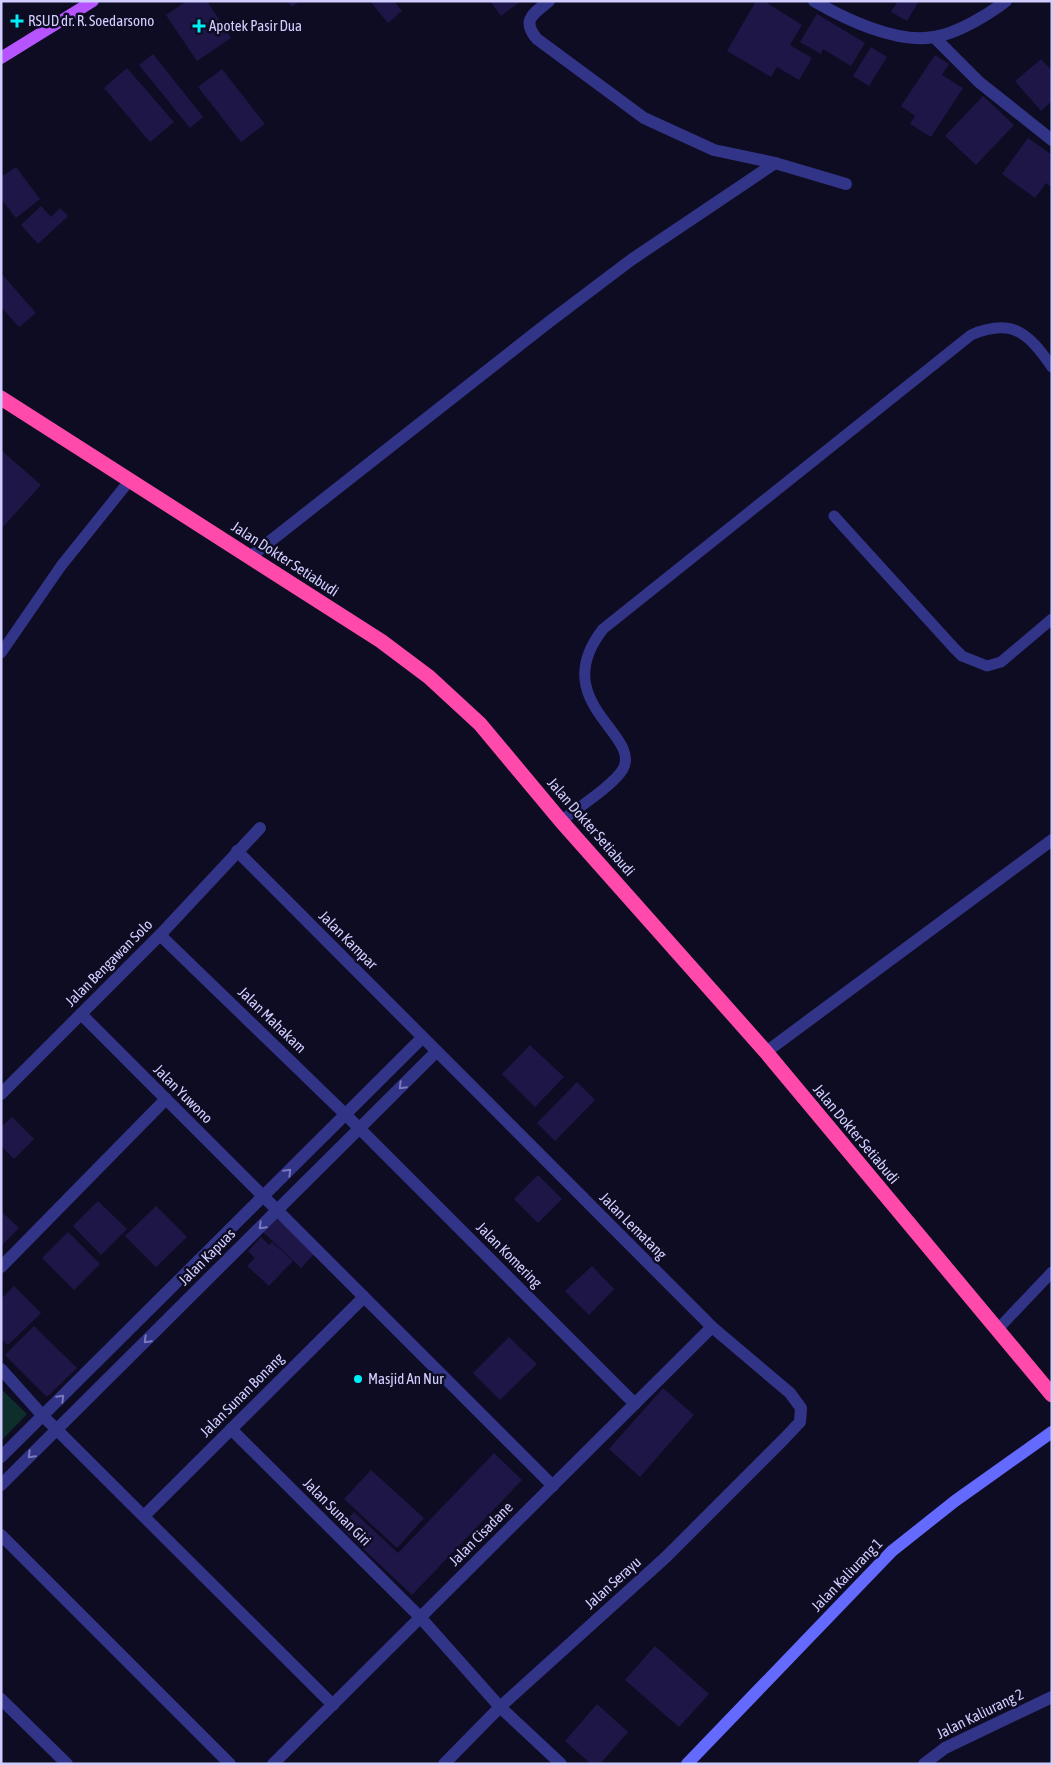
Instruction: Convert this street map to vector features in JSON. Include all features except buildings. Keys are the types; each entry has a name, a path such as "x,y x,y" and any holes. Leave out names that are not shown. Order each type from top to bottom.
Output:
{"highway":[{"name":"Jalan Dokter Setiabudi","path":"1,398 382,641 429,677 480,724 560,821 766,1052 1052,1395"}],"main road":[{"path":"1,58 93,1"}],"street":[{"path":"549,1 530,19 528,26 531,32 537,39 644,118 714,150 775,162 846,184"},
{"path":"814,1 875,29 904,36 934,37 984,18 1006,1"},
{"path":"934,37 980,82 1052,140"},
{"path":"250,558 571,305 631,260 696,218 775,162"},
{"name":"Jalan Bengawan Solo","path":"1,1094 160,935 260,828"},
{"path":"766,1052 1052,840"},
{"name":"Jalan Kampar","path":"237,851 436,1052"},
{"name":"Jalan Mahakam","path":"160,935 360,1129"},
{"name":"Jalan Yuwono","path":"81,1014 553,1486"},
{"name":"Jalan Kapuas","path":"1,1457 422,1038"},
{"name":"Jalan Kapuas","path":"1,1485 436,1052"},
{"name":"Jalan Lematang","path":"436,1052 712,1327 794,1397 801,1408 800,1422"},
{"path":"1,1267 166,1100"},
{"name":"Jalan Komering","path":"360,1129 635,1404"},
{"name":"Jalan Sunan Bonang","path":"144,1516 364,1297"},
{"name":"Jalan Cisadane","path":"273,1764 712,1327"},
{"path":"1,1369 43,1416 333,1705"},
{"name":"Jalan Serayu","path":"444,1764 500,1707 666,1557 800,1422"},
{"name":"Jalan Sunan Giri","path":"231,1429 420,1618 500,1707 561,1764"},
{"name":"Jalan Kaliurang 1","path":"687,1764 892,1551 955,1500 1052,1432"},
{"path":"1,1536 230,1764"},
{"name":"Jalan Kaliurang 2","path":"924,1764 945,1748 1052,1696"},
{"path":"2,1700 67,1764"}],"lane":[{"path":"560,821 616,779 623,769 627,758 624,748 595,709 583,673 585,660 591,644 603,629 971,335 987,328 1004,328 1020,332 1034,342 1052,367"},
{"path":"1,653 61,566 130,480"},
{"path":"834,516 954,648 972,661 987,666 1001,662 1052,619"},
{"path":"997,1330 1052,1272"}],"green space":[{"path":"1,1389 27,1414 1,1441"}],"place":[{"name":"RSUD dr. R. Soedarsono","path":"17,21"},
{"name":"Apotek Pasir Dua","path":"199,26"},
{"name":"Masjid An Nur","path":"358,1379"}]}
